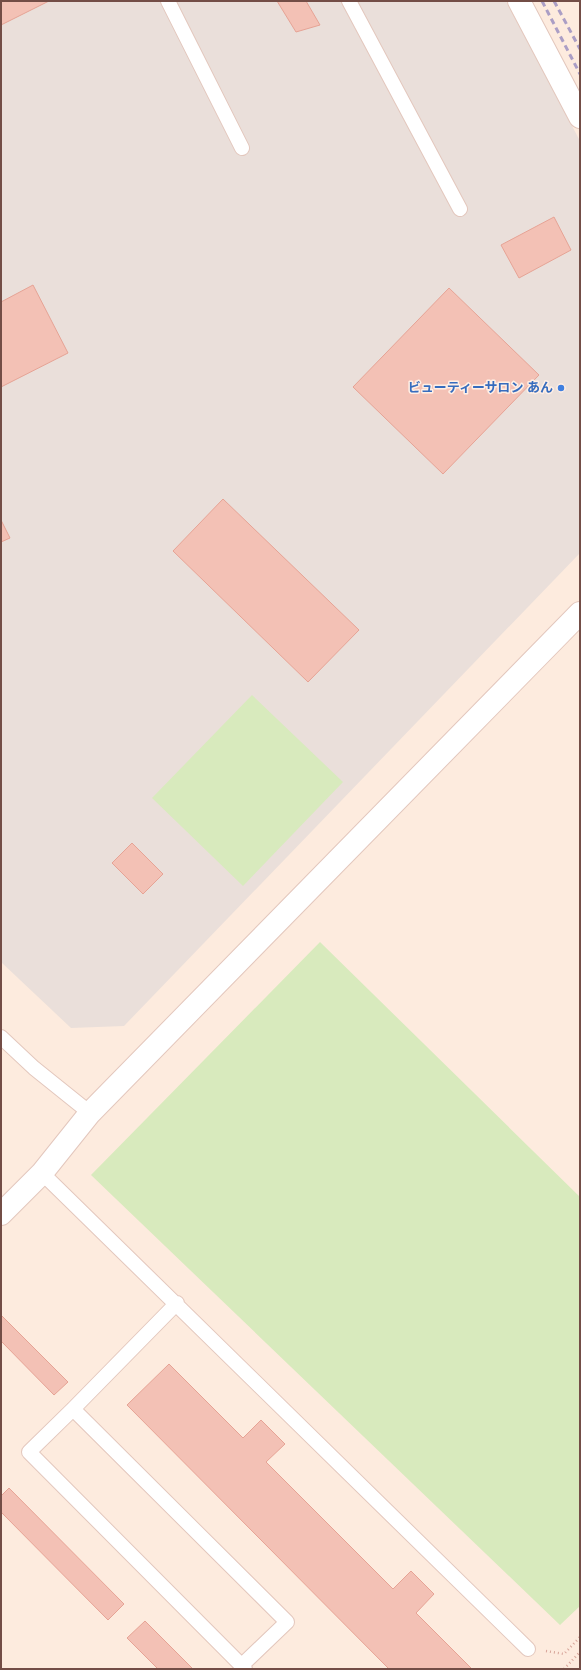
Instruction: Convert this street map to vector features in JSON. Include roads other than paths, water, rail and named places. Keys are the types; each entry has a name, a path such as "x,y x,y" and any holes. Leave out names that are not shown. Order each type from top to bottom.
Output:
{"street":[{"path":"519,1 580,117"},
{"path":"1,1214 42,1173 90,1113 580,613"}],"lane":[{"path":"168,1 242,148"},
{"path":"350,1 460,209"},
{"path":"1,1037 34,1068 90,1113"},
{"path":"42,1173 177,1303 528,1649"},
{"path":"73,1409 287,1622 243,1667 28,1452 73,1409 177,1303"}],"railway":[{"path":"542,1 580,74"},
{"path":"554,1 580,49"}],"place":[{"name":"ビューティーサロン あん","path":"561,388"}]}
